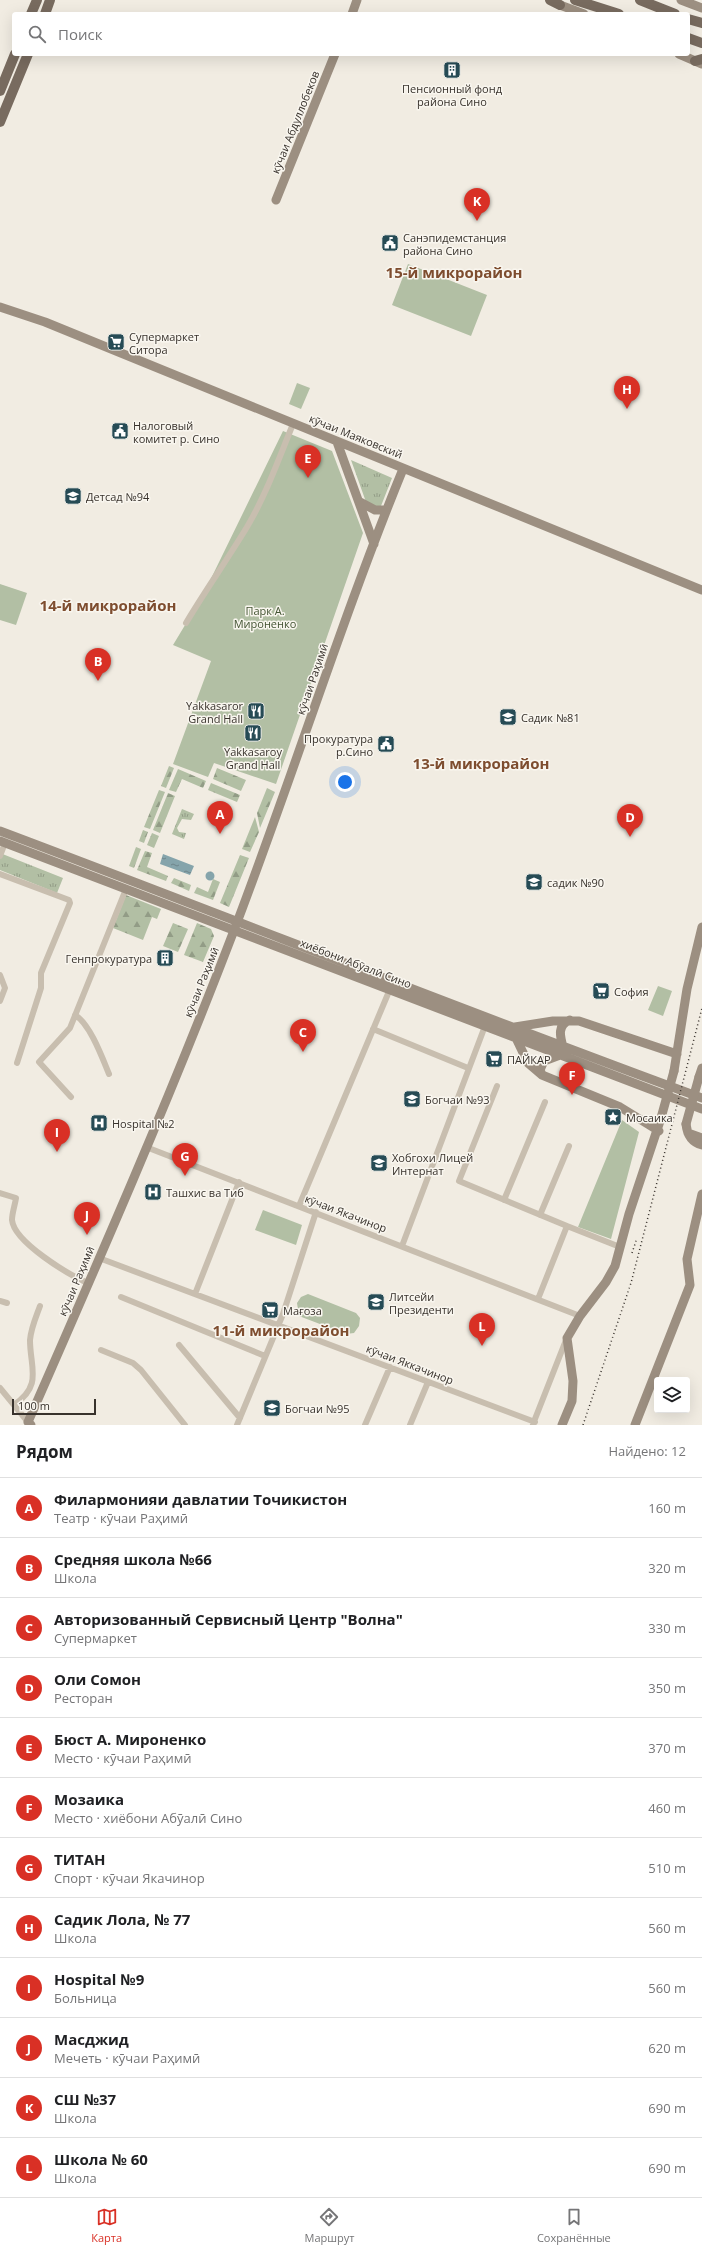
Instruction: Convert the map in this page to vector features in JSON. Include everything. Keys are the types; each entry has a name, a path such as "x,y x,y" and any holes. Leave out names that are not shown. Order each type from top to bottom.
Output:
{"main road":[{"path":"32,12 37,0"},
{"path":"46,12 50,0"},
{"path":"550,0 560,4"},
{"path":"575,0 613,12"},
{"path":"640,0 670,12"},
{"path":"690,20 702,23"},
{"path":"690,39 702,43"},
{"path":"0,91 14,56"},
{"path":"0,122 27,56"}],"street":[{"path":"353,12 357,0"},
{"path":"682,0 702,8"},
{"path":"560,4 579,12"},
{"name":"кӯчаи Абдуллобеков","path":"276,200 333,56"},
{"path":"685,56 700,61"},
{"name":"кӯчаи Маяковский","path":"0,306 702,590"},
{"path":"157,379 161,370"},
{"path":"186,623 215,574 247,527 262,499 293,424"},
{"path":"337,442 374,544"},
{"name":"кӯчаи Раҳимӣ","path":"30,1423 235,930 277,822 330,662 386,510 403,469"},
{"path":"360,502 375,510 386,510"},
{"name":"хиёбони Абӯалӣ Сино","path":"0,831 238,920 514,1027 562,1051 702,1110"},
{"path":"0,856 3,842"},
{"name":"хиёбони Абӯалӣ Сино","path":"3,842 516,1038 562,1051 702,1098"},
{"path":"0,874 69,900 70,903 41,973 41,988 17,1063"},
{"path":"71,1097 39,1062 70,1028 126,889"},
{"path":"534,1423 566,1338 580,1316 606,1282 615,1266 629,1214 659,1131 661,1118 674,1071 687,989 702,927"},
{"path":"0,974 5,988 0,1001"},
{"path":"299,1206 390,989"},
{"path":"75,1015 81,1018 109,1074"},
{"path":"542,1075 540,1070 544,1061 562,1051 559,1032 561,1026 571,1020"},
{"path":"514,1027 571,1020 677,1054"},
{"path":"402,1246 485,1026"},
{"path":"373,1029 468,1068"},
{"path":"516,1038 528,1063 542,1075 620,1106 659,1131"},
{"path":"701,1071 686,1128 701,1144"},
{"path":"497,1086 459,1181 620,1247"},
{"path":"504,1200 545,1102"},
{"path":"540,1215 569,1146"},
{"name":"кӯчаи Якачинор","path":"146,1147 580,1316"},
{"path":"195,1294 239,1182"},
{"path":"0,1194 16,1198 12,1221 19,1233 46,1260 67,1274 88,1283"},
{"path":"635,1425 690,1285 686,1260 702,1194"},
{"path":"236,1425 278,1325 316,1212"},
{"path":"538,1299 567,1226"},
{"name":"кӯчаи Яккачинор","path":"99,1258 390,1367 534,1423"},
{"path":"122,1297 265,1356"},
{"path":"0,1301 7,1303"},
{"path":"14,1405 25,1397 32,1386 32,1356 30,1340 32,1326 40,1306"},
{"path":"562,1425 572,1401 573,1381 566,1338"},
{"path":"179,1345 240,1418"},
{"path":"101,1350 133,1363 141,1370 185,1425"},
{"path":"365,1425 390,1367"},
{"path":"410,1425 428,1382"},
{"path":"0,1388 30,1423"}],"green space":[{"path":"408,264 487,295 471,336 392,305"},
{"path":"297,383 310,388 301,409 289,404"},
{"name":"Парк А. Мироненко","path":"283,431 332,451 363,533 276,784 214,763 208,777 173,764 211,661 173,645 202,597"},
{"path":"351,460 392,478 381,506 376,509 366,502"},
{"path":"0,584 27,593 16,625 0,620"},
{"path":"169,766 174,768 166,788 161,786"},
{"path":"217,768 246,780 241,791 213,779"},
{"path":"178,769 206,781 203,788 182,779 176,792 169,790"},
{"path":"211,783 240,795 237,802 208,790"},
{"path":"267,788 275,792 260,828 257,813"},
{"path":"159,790 165,792 150,829 144,827"},
{"path":"168,793 175,796 160,833 153,830"},
{"path":"182,809 194,814 191,820 182,819 177,828 179,832 186,833 184,839 172,834"},
{"path":"255,817 259,832 250,852 242,849"},
{"path":"143,830 148,832 144,843 139,841"},
{"path":"152,833 159,836 154,848 147,845"},
{"path":"136,847 141,849 134,868 129,866"},
{"path":"145,851 152,853 147,867 168,876 166,881 137,870"},
{"path":"0,853 63,878 57,893 0,870"},
{"path":"240,855 249,858 229,907 220,903"},
{"path":"174,878 191,885 189,891 171,883"},
{"path":"213,879 220,882 213,900 194,893 197,887 208,892"},
{"path":"126,895 161,909 157,919 152,917 143,940 113,928"},
{"path":"173,923 188,929 178,952 163,946"},
{"path":"197,923 211,929 214,936 203,962 184,955"},
{"path":"658,986 672,991 663,1016 648,1010"},
{"path":"622,1120 639,1132 611,1239 578,1227"},
{"path":"263,1210 302,1225 296,1245 255,1230"},
{"path":"308,1294 356,1313 360,1318 359,1326 354,1333 346,1334 299,1316 297,1303 301,1297"}],"water":[{"path":"163,854 194,866 190,875 160,864"},
{"path":"208,872 212,872 214,876 212,880 208,880 206,878 206,874"}],"railway":[{"path":"583,1425 631,1283 702,1008"},
{"path":"632,1253 637,1238"}],"place":[{"name":"Пенсионный фонд района Сино","path":"452,70"},
{"name":"СШ №37","path":"477,221"},
{"name":"Санэпидемстанция района Сино","path":"390,243"},
{"name":"Супермаркет Ситора","path":"116,342"},
{"name":"Садик Лола, № 77","path":"627,409"},
{"name":"Налоговый комитет р. Сино","path":"120,431"},
{"name":"Бюст А. Мироненко","path":"308,478"},
{"name":"Детсад №94","path":"73,496"},
{"name":"Средняя школа №66","path":"98,681"},
{"name":"Yakkasaror Grand Hall","path":"256,711"},
{"name":"Садик №81","path":"508,717"},
{"name":"Yakkasaroy Grand Hall","path":"253,733"},
{"name":"Прокуратура р.Сино","path":"386,744"},
{"name":"Филармонияи давлатии Точикистон","path":"220,834"},
{"name":"Оли Сомон","path":"630,837"},
{"name":"садик №90","path":"534,882"},
{"name":"Генпрокуратура","path":"165,958"},
{"name":"София","path":"601,991"},
{"name":"Авторизованный Сервисный Центр \"Волна\"","path":"303,1052"},
{"name":"ПАЙКАР","path":"494,1059"},
{"name":"Мозаика","path":"572,1095"},
{"name":"Богчаи №93","path":"412,1099"},
{"name":"Мосаика","path":"613,1117"},
{"name":"Hospital №2","path":"99,1123"},
{"name":"Hospital №9","path":"57,1152"},
{"name":"Хобгохи Лицей Интернат","path":"379,1163"},
{"name":"ТИТАН","path":"185,1176"},
{"name":"Ташхис ва Тиб","path":"153,1192"},
{"name":"Масджид","path":"87,1235"},
{"name":"Литсейи Президенти","path":"376,1302"},
{"name":"Мағоза","path":"270,1310"},
{"name":"Школа № 60","path":"482,1346"},
{"name":"Богчаи №95","path":"272,1408"}],"district":[{"name":"15-й микрорайон","path":"454,272"},
{"name":"14-й микрорайон","path":"108,605"},
{"name":"13-й микрорайон","path":"481,763"},
{"name":"11-й микрорайон","path":"281,1330"}]}
